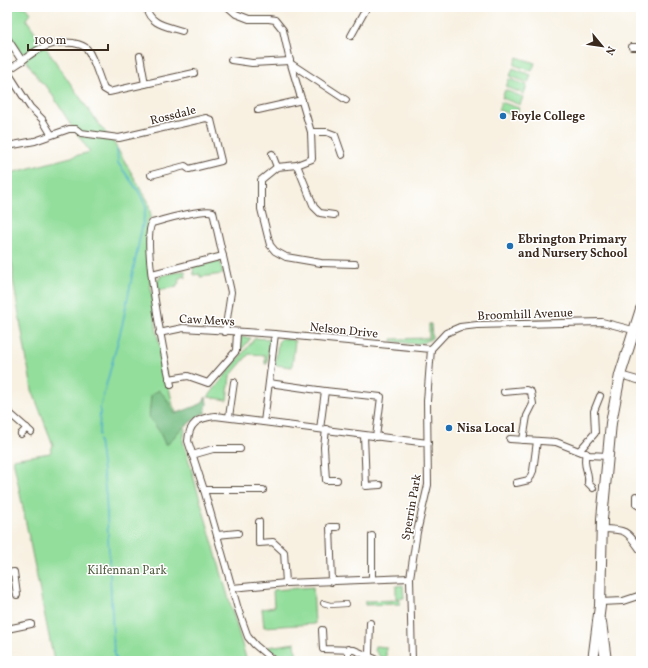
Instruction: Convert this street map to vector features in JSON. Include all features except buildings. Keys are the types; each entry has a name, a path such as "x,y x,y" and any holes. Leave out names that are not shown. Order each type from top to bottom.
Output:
{"highway":[{"path":"593,661 600,604 601,529 611,423 620,375 633,330 641,309"},
{"path":"600,604 606,661"}],"street":[{"path":"146,7 148,14 153,21 182,31"},
{"path":"228,7 236,14 249,19 269,19 279,23 286,37 291,63 311,132 312,159 298,165 277,167 261,180 262,209 270,245 275,251 286,256 333,264 355,264"},
{"path":"351,36 367,7"},
{"path":"7,38 22,60"},
{"path":"51,134 42,119 30,107 7,71 43,46 65,41 79,44 87,49 104,89 109,92 187,76 194,73"},
{"path":"632,47 641,47"},
{"path":"140,56 145,84"},
{"path":"231,60 252,63 291,63 346,100"},
{"path":"258,110 302,100"},
{"name":"Rossdale","path":"7,144 24,143 76,128 82,133 120,138 206,118 211,120 221,161 189,169 185,166 151,175"},
{"path":"311,132 327,132 335,136 342,155"},
{"path":"272,154 277,167"},
{"path":"298,165 314,207 320,213 334,215"},
{"path":"225,332 231,292 212,211 194,213 154,223 150,228 149,254 160,333 170,382 188,376 208,383 236,351 237,332"},
{"path":"152,274 223,256"},
{"name":"Broomhill Avenue","path":"431,349 446,333 460,327 602,322 633,330"},
{"name":"Caw Mews","path":"160,333 183,328 254,334"},
{"name":"Nelson Drive","path":"254,334 275,334 431,349"},
{"path":"264,422 275,334"},
{"name":"Sperrin Park","path":"412,661 410,578 418,532 427,496 427,401 431,349"},
{"path":"620,375 641,382"},
{"path":"229,417 234,382"},
{"path":"269,383 381,397 376,437"},
{"path":"504,392 526,390 531,392 533,404 527,416 523,440"},
{"path":"325,391 323,429 326,480 337,480"},
{"path":"580,450 595,433 594,411 600,396"},
{"path":"7,411 29,430 21,434"},
{"path":"274,661 248,637 188,442 188,433 195,422 211,416 229,417 428,443"},
{"path":"364,435 366,486 380,485"},
{"path":"510,439 556,442 586,453 607,456"},
{"path":"516,483 529,480 533,471 538,441"},
{"path":"192,455 213,448 240,449"},
{"path":"586,453 584,465 588,473 588,483 593,488"},
{"path":"204,490 263,490"},
{"path":"636,496 636,504 641,507"},
{"path":"259,522 259,543 273,542 284,552 286,583"},
{"path":"332,582 330,527 337,527"},
{"path":"601,529 616,529 631,535 641,551"},
{"path":"217,535 238,532"},
{"path":"372,536 372,579"},
{"path":"7,573 14,572 17,595"},
{"path":"232,588 286,583 410,578"},
{"path":"600,604 624,601 641,595"},
{"path":"323,603 330,605 347,604"},
{"path":"369,654 370,622"},
{"path":"7,629 31,624"},
{"path":"322,630 323,649 348,650 369,654 380,661"},
{"path":"348,650 348,661"}],"green space":[{"name":"Kilfennan Park","path":"7,7 26,7 31,13 26,19 90,112 111,138 148,201 151,217 147,221 147,259 157,332 173,406 185,430 183,441 246,658 244,661 54,661 13,459 50,453 53,445 32,390 13,280 13,268 7,244 7,174 90,152 48,88 40,81 7,32"},
{"path":"517,57 535,63 532,71 514,65"},
{"path":"513,68 531,75 528,83 510,76"},
{"path":"509,79 527,85 524,94 506,87"},
{"path":"505,90 523,97 520,105 502,98"},
{"path":"501,102 519,108 516,116 498,110"},
{"path":"219,261 223,274 200,277 200,274 194,275 193,267"},
{"path":"185,271 186,278 184,276 178,279 179,283 176,285 177,287 159,290 157,280 160,279 160,276"},
{"path":"429,324 431,324 432,338 423,343 413,344 392,341 392,339 429,338"},
{"path":"242,337 251,338 210,387 208,386 237,353 239,341"},
{"path":"255,338 270,339 267,364 265,364 265,355 249,354 230,376 227,400 208,397"},
{"path":"282,338 295,341 292,367 275,365 278,342"},
{"path":"159,390 166,398 175,414 201,404 206,397 207,404 205,413 201,414 179,431 168,444 165,444 159,431 149,417 151,395"},
{"path":"403,585 404,598 396,599 396,586"},
{"path":"313,587 315,624 264,627 262,609 274,607 273,590"},
{"path":"400,600 400,604 365,605 365,601"},
{"path":"295,643 297,661 285,661 268,647"},
{"path":"375,646 386,647 386,658 380,657 374,649"}],"waterway":[{"path":"99,435 100,408 122,326 146,207 139,192 118,163 117,149"},
{"path":"99,440 106,496 114,655 118,661"}],"place":[{"name":"Foyle College","path":"503,116"},
{"name":"Ebrington Primary and Nursery School","path":"510,246"},
{"name":"Nisa Local","path":"449,428"}]}
